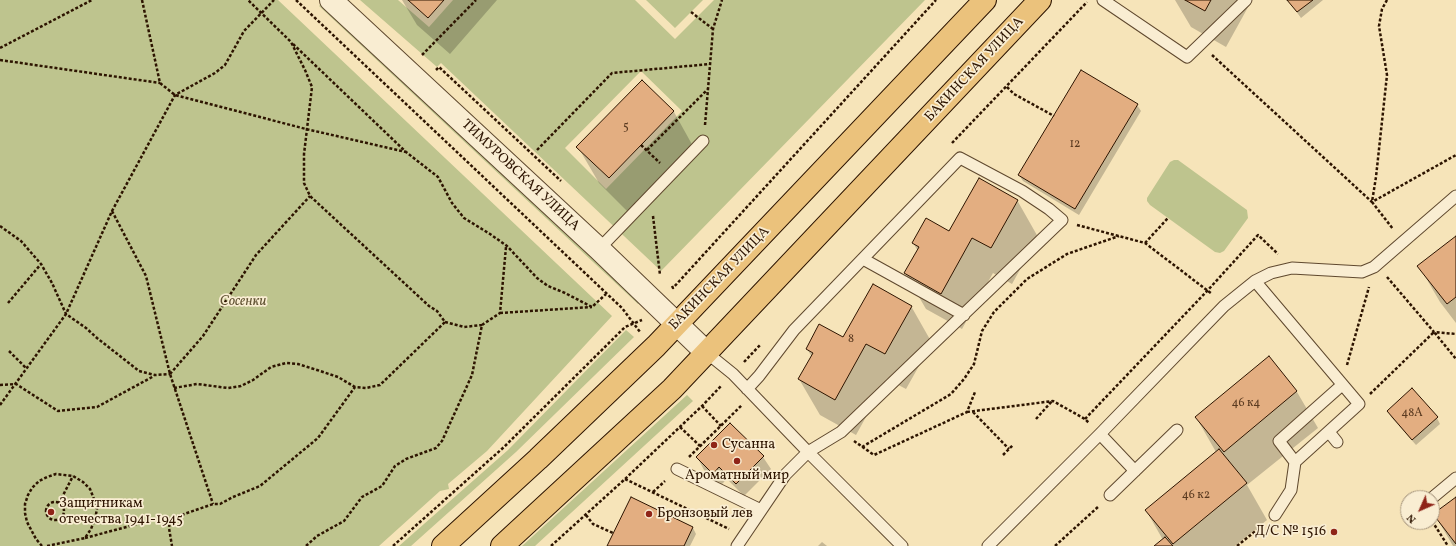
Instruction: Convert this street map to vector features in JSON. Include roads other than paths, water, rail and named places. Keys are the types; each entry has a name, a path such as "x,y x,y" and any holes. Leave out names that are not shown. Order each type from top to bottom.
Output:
{"main road":[{"name":"БАКИНСКАЯ УЛИЦА","path":"443,546 538,459 677,324 985,0"},
{"name":"БАКИНСКАЯ УЛИЦА","path":"502,546 672,389 1040,0"}],"street":[{"name":"ТИМУРОВСКАЯ УЛИЦА","path":"331,0 707,353"}],"lane":[{"path":"1106,1 1187,58 1246,0"},
{"path":"599,250 703,141"},
{"path":"737,546 785,475 808,452 841,432 1062,220 1022,190 960,158 794,330 759,376 750,392"},
{"path":"988,546 1100,434 1224,306 1256,282 1271,273 1292,268 1362,272 1376,266 1456,196"},
{"path":"863,259 964,315"},
{"path":"1256,282 1359,404 1295,462 1292,490 1275,515"},
{"path":"707,353 733,374 896,544"},
{"path":"1295,462 1279,441 1342,385"},
{"path":"1110,495 1177,430"},
{"path":"1329,432 1337,442"},
{"path":"1100,434 1135,471"},
{"path":"677,469 761,510"},
{"path":"1440,491 1456,478"}],"place":[{"name":"Сусанна","path":"714,445"},
{"name":"Ароматный мир","path":"737,461"},
{"name":"Защитникам отечества 1941-1945","path":"51,512"},
{"name":"Бронзовый лев","path":"649,514"},
{"name":"Д/C № 1516","path":"1334,532"}],"park label":[{"name":"Сосенки","path":"243,302"}]}
